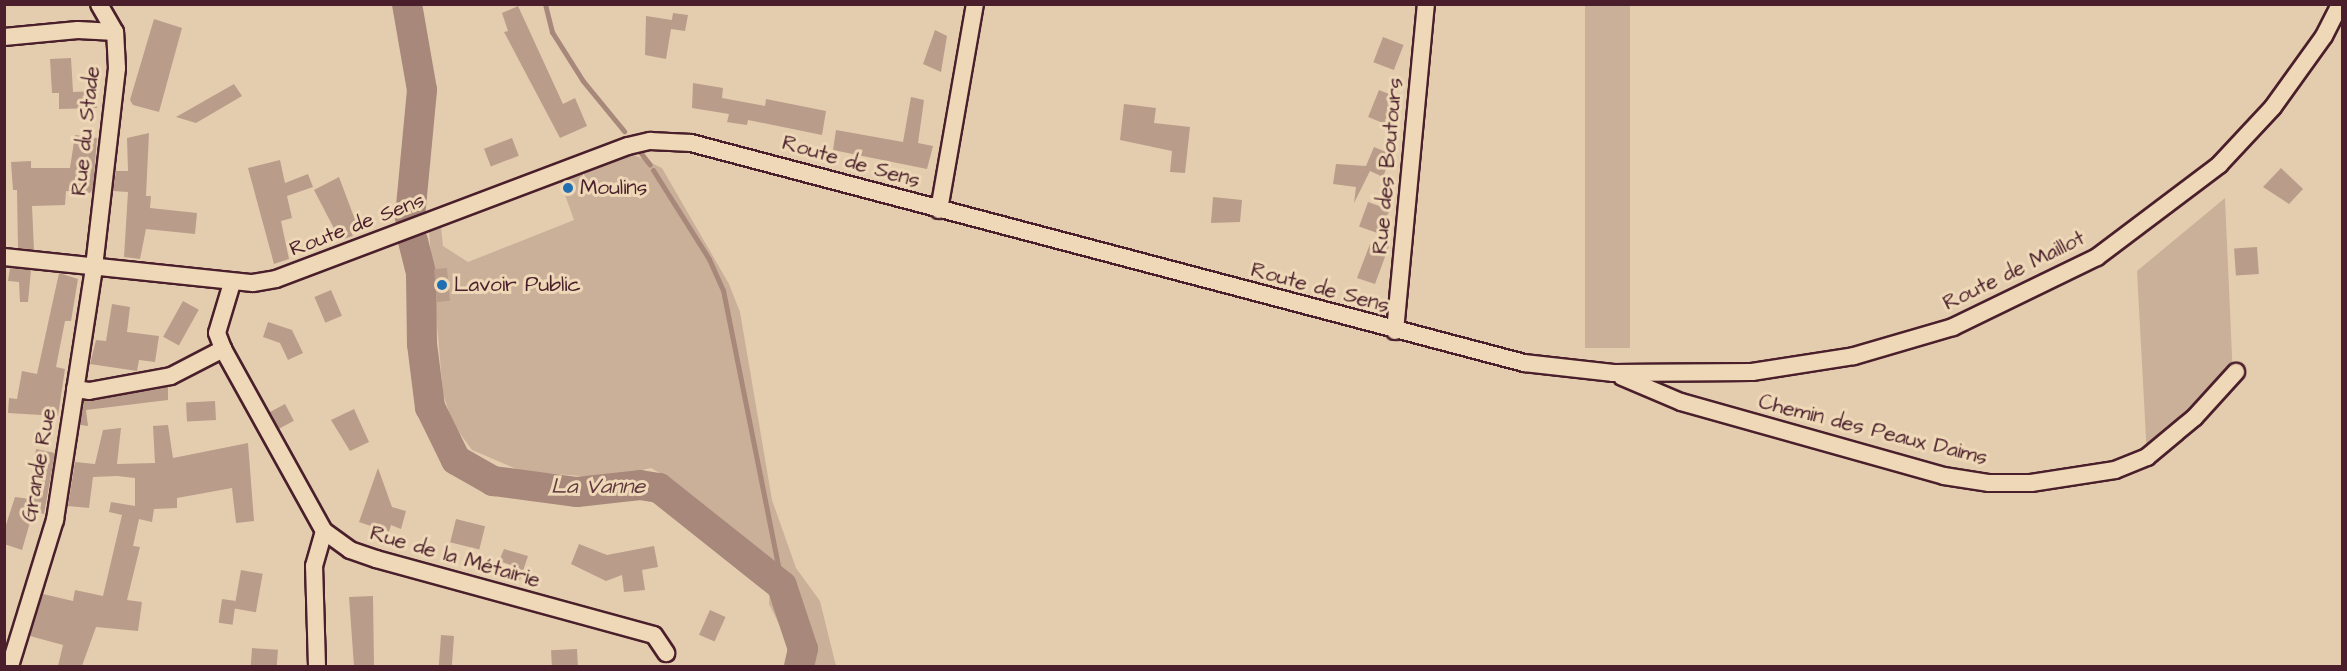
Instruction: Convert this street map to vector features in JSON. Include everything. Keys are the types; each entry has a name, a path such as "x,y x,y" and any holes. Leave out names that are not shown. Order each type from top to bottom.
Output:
{"street":[{"path":"99,4 116,32"},
{"path":"939,210 975,4"},
{"name":"Rue des Boutours","path":"1395,331 1426,4"},
{"name":"Route de Maillot","path":"1608,373 1752,372 1854,356 1953,327 2049,282 2097,257 2219,165 2273,107 2324,36 2340,4"},
{"path":"4,37 78,30 116,32"},
{"name":"Rue du Stade","path":"94,267 116,90 116,32"},
{"name":"Route de Sens","path":"4,257 232,284 276,279 628,146 650,141 691,143 747,156 939,210 1395,331 1524,363 1608,373"},
{"name":"Grande Rue","path":"9,663 55,520 94,267"},
{"path":"75,389 89,391 171,376 223,350 217,333 232,284"},
{"name":"Rue de la Métairie","path":"223,350 324,531 350,550 376,560 654,635 666,653"},
{"name":"Chemin des Peaux Daims","path":"1608,373 1681,402 1944,476 1989,483 2097,474 2147,457 2195,417 2236,372"},
{"path":"317,666 314,566 324,531"}],"shaded area":[{"path":"1585,5 1630,5 1630,348 1585,348"},
{"path":"632,154 662,168 729,284 740,312 772,500 796,568 820,601 836,666 786,666 788,642 769,604 772,567 668,478 651,468 604,478 521,471 472,450 453,424 443,394 429,232 441,227 443,246 468,262 574,220 560,181"},
{"path":"2225,198 2233,378 2147,457 2137,271"}],"building":[{"path":"518,6 563,104 575,98 587,126 560,138 504,32 508,31 502,13"},
{"path":"673,13 688,15 685,31 671,29 666,59 645,55 646,16 672,20"},
{"path":"154,19 182,28 159,112 133,105 130,100"},
{"path":"935,30 947,36 941,72 923,64"},
{"path":"1383,37 1404,45 1394,70 1373,62"},
{"path":"71,58 73,92 96,91 97,108 59,109 59,93 52,93 50,59"},
{"path":"693,83 723,88 722,98 765,106 766,99 826,111 822,135 748,120 747,125 727,122 729,114 692,108"},
{"path":"234,84 242,96 196,123 176,117"},
{"path":"1379,90 1399,98 1389,125 1368,117"},
{"path":"911,97 924,100 918,143 933,146 927,169 833,150 836,130 903,142"},
{"path":"1124,104 1156,108 1154,123 1190,127 1185,173 1170,172 1172,151 1120,140"},
{"path":"149,133 146,196 151,196 150,208 197,213 195,234 146,229 140,259 124,257 128,192 113,191 116,171 128,171 127,138"},
{"path":"75,135 97,138 93,189 90,193 66,191 65,205 32,206 34,250 18,248 17,190 13,190 11,162 31,161 31,168 70,168"},
{"path":"512,138 519,156 491,166 484,149"},
{"path":"1374,147 1391,154 1388,164 1383,177 1370,171 1354,203 1356,187 1333,184 1336,164 1366,166"},
{"path":"280,160 285,183 308,174 313,187 287,196 292,218 281,221 289,259 274,264 248,168"},
{"path":"2281,168 2303,189 2289,204 2263,187"},
{"path":"339,177 357,225 350,229 353,236 340,240 314,190"},
{"path":"1213,197 1242,200 1240,222 1211,223"},
{"path":"1368,202 1390,210 1381,234 1359,226"},
{"path":"1370,244 1389,246 1375,284 1357,278"},
{"path":"2257,247 2259,274 2236,276 2234,249"},
{"path":"10,268 31,270 28,302 20,302 19,282 8,281"},
{"name":"Lavoir Public","path":"447,268 450,301 437,302 434,269"},
{"path":"59,273 78,279 71,321 65,321 56,367 65,369 58,416 8,413 9,398 17,399 22,371 37,374"},
{"path":"331,290 342,316 325,323 314,297"},
{"path":"183,301 199,310 179,346 163,337"},
{"path":"112,304 130,307 127,332 159,336 155,362 139,360 137,371 90,364 96,340 106,341"},
{"path":"268,322 292,330 303,353 288,360 280,343 263,337"},
{"path":"168,387 168,400 86,410 88,426 80,425 84,401"},
{"path":"215,401 216,420 187,421 186,403"},
{"path":"285,404 294,421 279,429 270,412"},
{"path":"354,409 369,442 350,451 331,420"},
{"path":"168,425 173,458 248,443 254,521 236,523 232,488 177,498 177,508 154,509 152,522 139,519 133,546 140,547 127,600 142,602 138,631 96,627 82,666 58,666 63,645 30,636 43,594 73,601 75,590 103,596 122,515 109,512 111,502 135,506 135,478 117,476 93,477 89,508 68,506 75,462 95,464 103,430 121,428 117,464 155,463 153,426"},
{"path":"36,449 55,453 44,514 33,512 22,550 4,544 4,531 15,497 30,499"},
{"path":"378,468 392,507 406,511 401,529 391,525 389,532 359,522"},
{"path":"456,519 485,526 479,550 450,542"},
{"path":"579,544 607,555 654,546 658,567 642,570 645,590 624,592 622,575 606,581 571,564"},
{"path":"504,549 528,556 520,580 507,577 511,565 499,561"},
{"path":"241,570 263,574 256,612 234,608"},
{"path":"373,596 374,666 354,666 349,597"},
{"path":"222,599 236,601 233,625 219,623"},
{"path":"710,610 726,617 715,642 699,635"},
{"path":"441,635 454,636 452,666 439,666"},
{"path":"252,648 278,650 277,666 251,666"},
{"path":"577,649 578,666 552,666 551,650"}],"waterway":[{"name":"La Vanne","path":"407,4 422,90 410,217"},
{"path":"545,4 552,32 583,81 624,131"},
{"path":"640,152 650,165"},
{"path":"653,170 709,259 723,290 782,586"},
{"name":"La Vanne","path":"413,241 421,274 422,344 430,407 456,460 493,481 577,492 640,485 659,488 782,586 803,649 799,666"}],"place":[{"name":"Moulins","path":"568,188"},
{"name":"Lavoir Public","path":"442,285"}]}
